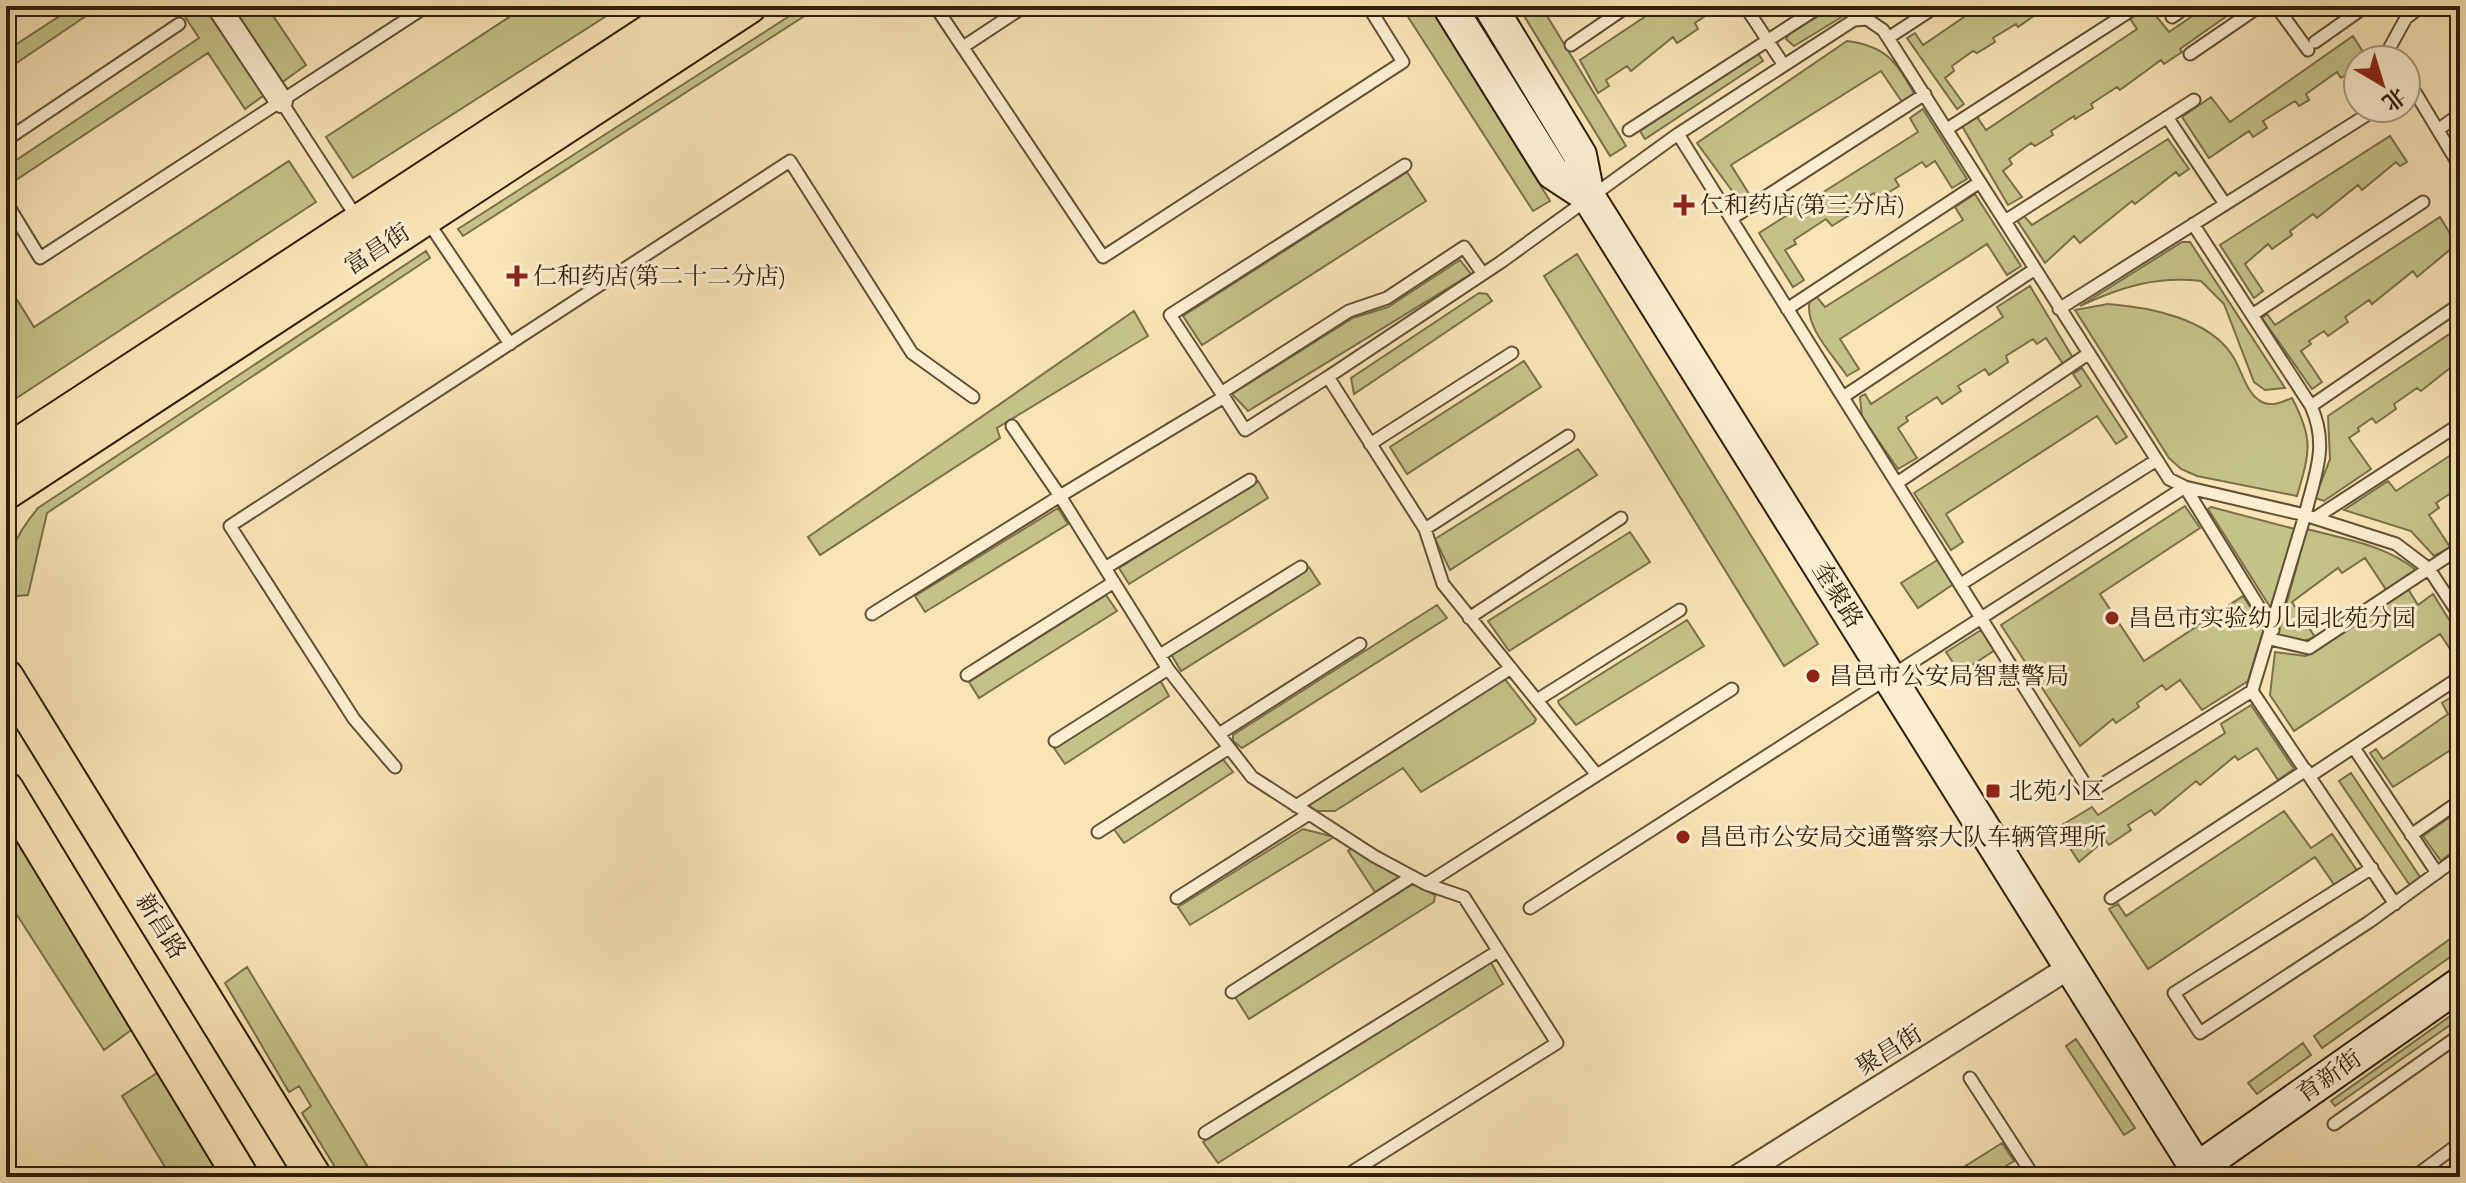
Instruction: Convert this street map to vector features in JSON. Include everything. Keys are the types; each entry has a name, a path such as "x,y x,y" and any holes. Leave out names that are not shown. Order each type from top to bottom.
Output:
{"main road":[{"name":"富昌街","path":"6,453 689,6"},
{"name":"富昌街","path":"6,492 749,6"},
{"name":"新昌路","path":"6,677 314,1177"},
{"path":"6,789 241,1177"}],"street":[{"path":"218,6 281,101"},
{"path":"1449,6 1553,173 1588,196"},
{"name":"奎聚路","path":"1490,6 1580,155 1588,196 2200,1173"},
{"name":"聚昌街","path":"1737,1177 2070,967"},
{"name":"育新街","path":"2200,1173 2460,984"}],"lane":[{"path":"6,16 21,6"},
{"path":"6,202 40,258 427,6"},
{"path":"935,6 1103,257 1403,62 1368,6"},
{"path":"963,47 1025,6"},
{"path":"1571,45 1628,6"},
{"path":"1745,6 1783,64"},
{"path":"1629,130 1821,6"},
{"path":"1867,19 1869,6"},
{"path":"1888,38 1937,6"},
{"path":"2172,17 2188,6"},
{"path":"2190,54 2260,6"},
{"path":"2276,6 2311,46 2366,6"},
{"path":"2392,44 2406,18 2422,6"},
{"path":"1947,129 2135,8"},
{"path":"1405,165 1170,315 1245,430 1483,274 1588,196 1783,64 1854,20 1867,19 1888,38 1925,94 2169,479 2185,487 2310,516 2396,544 2429,569 2460,616"},
{"path":"6,140 179,24"},
{"path":"1731,219 1925,94"},
{"path":"2005,221 2194,100"},
{"path":"281,101 360,221"},
{"path":"2422,102 2460,167"},
{"path":"2439,129 2460,114"},
{"path":"2167,117 2225,204"},
{"path":"2059,309 2352,124"},
{"path":"1678,134 2090,792 2252,691 2310,516 2323,444 2311,406 2193,224"},
{"path":"395,767 354,719 230,526 790,161 912,353 973,397"},
{"path":"1787,309 1980,182"},
{"path":"2252,315 2423,202"},
{"path":"426,217 510,344"},
{"path":"872,614 1223,395 1349,311 1387,298 1464,247 1483,274"},
{"path":"1843,397 2035,269"},
{"path":"2311,406 2460,304"},
{"path":"1370,444 1512,353"},
{"path":"1897,483 2088,354"},
{"path":"1328,377 1425,529 1443,584 1597,775"},
{"path":"2310,516 2460,424"},
{"path":"1012,426 1060,496 1168,669 1252,777 1411,877 1464,897 1557,1043 1344,1177"},
{"path":"1425,529 1568,436"},
{"path":"1961,584 2155,461"},
{"path":"1105,568 1250,480"},
{"path":"1530,908 2185,487"},
{"path":"2185,487 2272,635 2309,648 2460,548"},
{"path":"1469,618 1621,518"},
{"path":"1160,655 1301,567"},
{"path":"967,675 1114,582"},
{"path":"1537,700 1680,610"},
{"path":"1219,734 1360,644"},
{"path":"1296,806 1511,668"},
{"path":"1055,741 1168,669"},
{"path":"2111,898 2308,773 2354,748 2460,677"},
{"path":"1426,884 1732,689"},
{"path":"2252,691 2395,904"},
{"path":"1098,832 1229,748"},
{"path":"2354,748 2437,873"},
{"path":"2411,835 2460,801"},
{"path":"1177,898 1309,814"},
{"path":"2372,868 2174,993 2200,1033 2395,904 2460,856"},
{"path":"1232,992 1411,877"},
{"path":"1205,1133 1498,951"},
{"path":"2334,1124 2460,1035"},
{"path":"1970,1078 2034,1177"},
{"path":"2414,1177 2460,1143"}],"shaded area":[{"path":"75,6 93,6 87,10 89,14 6,70 6,51"},
{"path":"178,6 277,6 270,11 306,65 245,109 208,53 7,186 6,167 199,38"},
{"path":"526,6 622,6 353,178 326,137"},
{"path":"805,6 820,6 463,236 458,229"},
{"path":"1401,6 1429,6 1550,201 1533,211"},
{"path":"1518,6 1541,6 1626,146 1610,156"},
{"path":"1661,6 1720,6 1695,23 1698,29 1677,43 1673,37 1631,71 1627,66 1606,80 1609,86 1598,93 1580,60"},
{"path":"1835,6 1840,6 1845,15 1794,46 1786,39 1789,34"},
{"path":"1980,6 2042,6 2018,27 2016,24 1993,38 1995,42 1977,53 1973,51 1952,66 1954,71 1945,78 1964,104 1957,109 1907,38 1915,33 1923,45"},
{"path":"2148,6 2169,32 2207,6 2241,6 2164,64 2161,60 2120,90 2117,87 2091,104 2093,108 2051,131 2053,135 2035,146 2031,143 2009,159 2012,164 2003,171 2022,197 2008,205 1962,126 1977,117 1986,130 2137,29 2129,17"},
{"path":"2353,36 2358,44 2342,44 2342,77 2337,72 2306,94 2309,100 2299,106 2295,101 2263,121 2267,128 2253,137 2249,131 2209,158 2182,117 2211,97 2230,122"},
{"path":"1847,41 1872,47 1889,58 1915,95 1902,102 1881,71 1731,165 1751,197 1741,203 1697,143"},
{"path":"1758,53 1763,61 1645,139 1640,131"},
{"path":"1923,109 1967,179 1952,188 1935,161 1926,167 1922,162 1895,179 1899,186 1878,199 1874,193 1848,209 1851,214 1832,226 1826,219 1794,240 1796,244 1785,250 1804,280 1793,287 1759,233 1918,132 1910,118"},
{"path":"2390,136 2407,162 2400,166 2396,162 2362,190 2358,185 2317,218 2313,214 2290,231 2292,235 2272,249 2268,244 2245,264 2263,291 2254,298 2220,245"},
{"path":"2168,139 2189,169 2179,176 2176,172 2135,204 2132,201 2080,243 2074,236 2045,263 2017,220 2024,216 2032,225"},
{"path":"289,161 316,202 6,405 6,282 34,327"},
{"path":"1407,172 1426,201 1202,345 1183,316"},
{"path":"1975,194 2021,266 2007,275 1987,244 1840,339 1859,369 1847,376 1815,330 1809,310 1810,300 1816,296 1825,307 1963,220 1955,207"},
{"path":"2440,217 2460,250 2456,253 2452,248 2417,277 2413,271 2372,304 2369,300 2345,317 2348,322 2328,336 2324,331 2309,341 2311,344 2301,351 2322,382 2312,389 2262,318 2267,314 2275,325"},
{"path":"2182,242 2190,242 2285,388 2265,390 2254,382 2224,304 2201,281 2168,280 2139,284 2080,306"},
{"path":"426,251 430,258 47,513 28,595 6,597 7,570 13,549 22,529 38,508"},
{"path":"1577,254 1818,644 1784,666 1544,276"},
{"path":"1460,260 1471,274 1248,411 1232,394 1353,318 1388,307"},
{"path":"2030,286 2073,358 2063,364 2046,338 2037,344 2033,339 2006,356 2008,362 1989,375 1985,369 1958,386 1961,391 1942,404 1937,397 1906,417 1908,421 1898,428 1917,458 1898,469 1862,417 1860,397 1865,394 1871,404 2003,317 1997,307"},
{"path":"1479,293 1487,294 1492,301 1354,394 1351,378"},
{"path":"2108,304 2141,308 2193,323 2221,342 2232,355 2256,398 2270,404 2292,398 2304,425 2308,446 2297,496 2197,476 2181,469 2169,458 2075,310"},
{"path":"1134,311 1148,336 997,428 1000,438 820,555 808,537"},
{"path":"2460,327 2460,360 2421,391 2417,388 2394,404 2396,409 2376,423 2372,418 2349,438 2371,469 2324,501 2315,498 2330,459 2328,416"},
{"path":"1524,361 1541,387 1407,474 1390,447"},
{"path":"2082,368 2127,437 2116,444 2097,416 1946,514 1963,542 1951,550 1914,493 2081,386 2073,374"},
{"path":"1578,449 1597,475 1450,570 1435,539"},
{"path":"2460,449 2460,487 2436,503 2439,508 2429,515 2450,547 2434,556 2411,531 2344,510 2388,481 2396,491"},
{"path":"1258,481 1268,498 1129,584 1119,568"},
{"path":"2185,506 2200,528 2100,594 2144,661 2243,596 2264,628 2248,681 2202,710 2180,680 2166,690 2162,685 2137,703 2139,707 2116,723 2113,719 2080,746 2001,625"},
{"path":"2211,507 2295,529 2272,610 2208,509"},
{"path":"1058,508 1068,524 925,612 915,596"},
{"path":"2307,529 2378,549 2416,570 2387,591 2365,558 2342,573 2338,568 2292,602 2315,637 2304,641 2277,638"},
{"path":"1630,532 1650,562 1509,651 1488,621"},
{"path":"1939,559 1955,583 1918,608 1901,583"},
{"path":"1309,567 1320,584 1181,671 1171,654"},
{"path":"2408,589 2418,605 2433,594 2460,637 2460,664 2440,634 2294,731 2270,695 2275,652 2306,656"},
{"path":"1106,595 1117,611 979,698 969,682"},
{"path":"1437,605 1447,618 1242,748 1233,741 1233,735"},
{"path":"1687,620 1704,646 1576,725 1559,704 1558,701"},
{"path":"1981,630 1995,650 1960,673 1946,652"},
{"path":"1504,678 1536,719 1534,723 1421,792 1403,768 1335,811 1315,811 1308,804"},
{"path":"1160,680 1169,696 1065,764 1054,748"},
{"path":"2460,691 2460,744 2393,787 2370,753 2376,749 2383,759 2448,714 2442,703"},
{"path":"2251,705 2294,769 2278,780 2257,748 2238,760 2235,756 2200,785 2196,781 2155,815 2151,810 2128,825 2131,830 2109,845 2105,840 2079,862 2057,828 2092,807 2098,815 2225,733 2221,724"},
{"path":"1222,758 1233,772 1124,843 1113,828"},
{"path":"2351,773 2422,880 2411,887 2339,781"},
{"path":"2460,810 2460,846 2441,861 2423,836"},
{"path":"2284,811 2311,848 2332,834 2358,872 2335,886 2315,857 2148,969 2109,909 2118,904 2126,916"},
{"path":"6,825 134,1028 104,1050 6,898"},
{"path":"1303,829 1334,837 1190,925 1178,907"},
{"path":"1353,847 1400,876 1375,892 1348,851"},
{"path":"1413,884 1435,895 1434,902 1249,1019 1235,997"},
{"path":"2460,932 2460,950 2322,1048 2314,1036"},
{"path":"1490,961 1503,984 1218,1163 1203,1142"},
{"path":"247,967 374,1177 341,1177 302,1113 311,1106 299,1086 289,1092 225,983"},
{"path":"2460,1009 2460,1018 2335,1106 2331,1101"},
{"path":"2076,1039 2135,1128 2124,1135 2066,1046"},
{"path":"2303,1043 2311,1055 2257,1094 2248,1083"},
{"path":"158,1073 221,1177 171,1177 122,1096"},
{"path":"2002,1143 2014,1161 1988,1177 1948,1177"}],"place":[{"name":"仁和药店(第三分店)","path":"1684,205"},
{"name":"仁和药店(第二十二分店)","path":"517,276"},
{"name":"昌邑市实验幼儿园北苑分园","path":"2112,618"},
{"name":"昌邑市公安局智慧警局","path":"1813,676"},
{"name":"北苑小区","path":"1993,791"},
{"name":"昌邑市公安局交通警察大队车辆管理所","path":"1683,837"}]}
